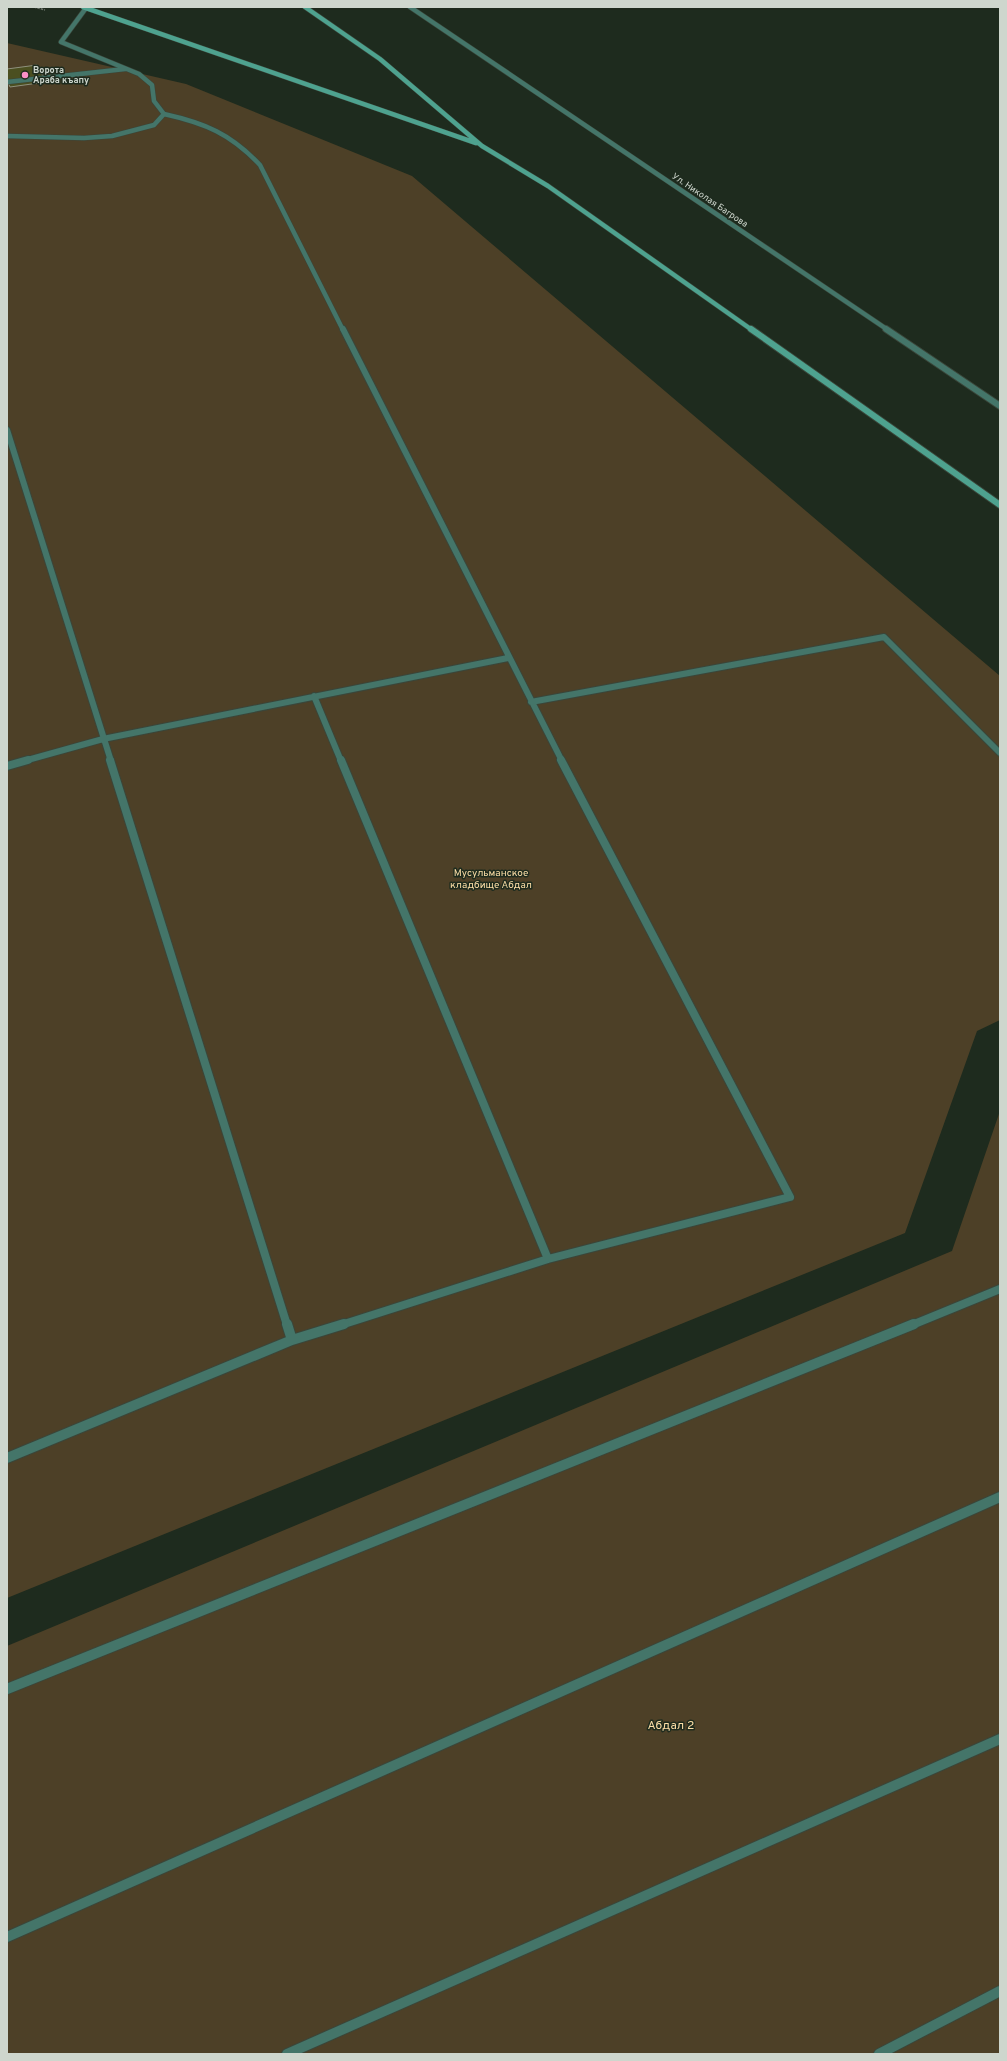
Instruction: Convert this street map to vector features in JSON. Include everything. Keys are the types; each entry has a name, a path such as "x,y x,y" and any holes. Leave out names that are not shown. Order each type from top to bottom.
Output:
{"main road":[{"path":"305,7 380,59 482,146 548,186 1000,505"},
{"path":"84,8 338,94 482,146"}],"street":[{"name":"Ул. Николая Багрова","path":"410,7 1000,406"},
{"path":"7,1458 292,1340 548,1259 790,1197 508,658 260,165 246,148 220,130 192,120 164,114 154,101 152,85 139,74 61,42 84,8"},
{"path":"7,82 126,68"},
{"path":"7,136 84,138 112,136 154,125 164,114"},
{"path":"7,430 292,1340"},
{"path":"531,702 884,637 1000,753"},
{"path":"7,766 103,739 508,658"},
{"path":"314,696 548,1259"},
{"path":"7,1688 1000,1289"},
{"path":"7,1937 1000,1497"},
{"path":"288,2054 1000,1739"},
{"path":"879,2054 1000,1991"}],"path":[{"path":"34,7 78,19"}],"green space":[{"name":"Мусульманское кладбище Абдал","path":"7,43 186,84 412,176 1000,676 1000,1020 977,1031 905,1233 7,1598"},
{"name":"Абдал 2","path":"1000,1111 1000,2054 7,2054 7,1646 952,1251"}],"building":[{"name":"Ворота Араба къапу","path":"37,65 46,82 10,87 7,80 7,69"}],"place":[{"name":"Ворота Араба къапу","path":"25,75"}]}
